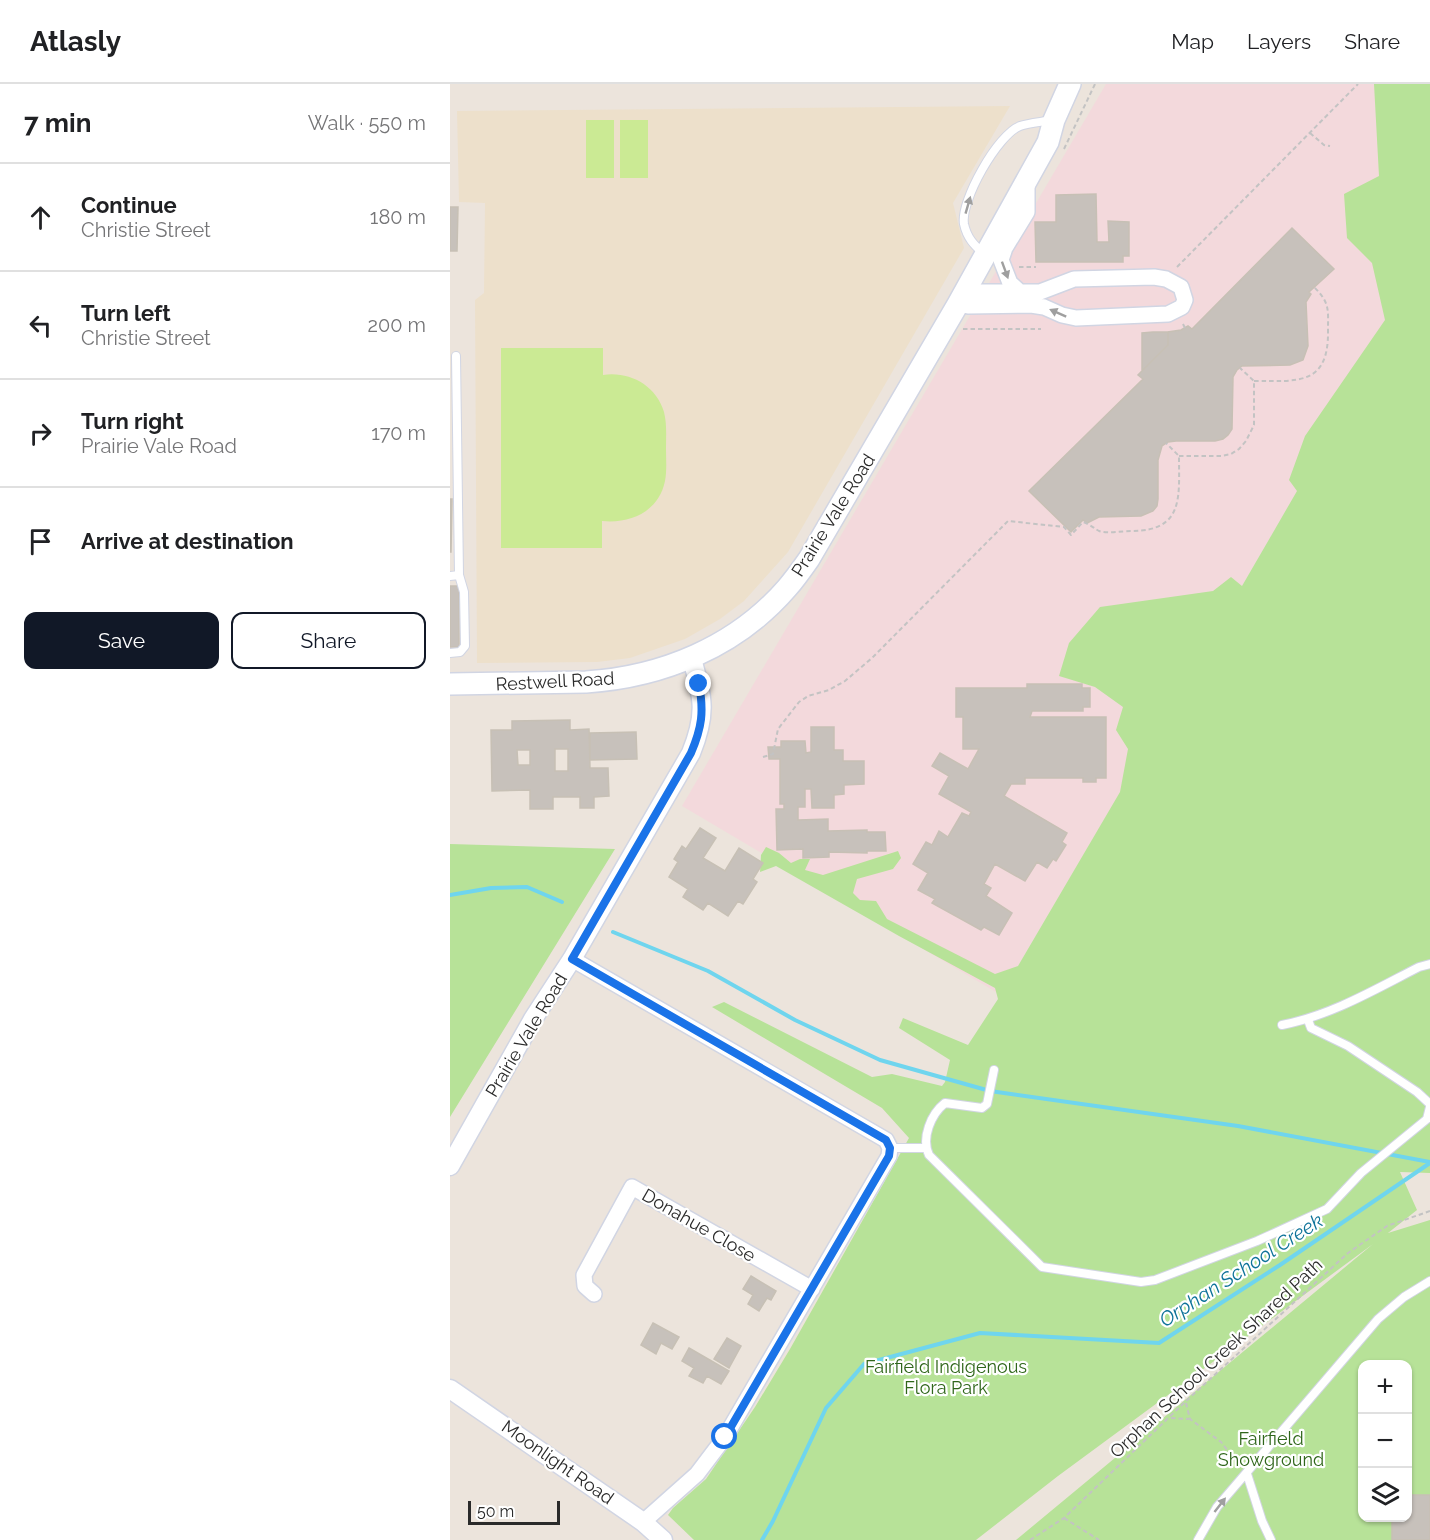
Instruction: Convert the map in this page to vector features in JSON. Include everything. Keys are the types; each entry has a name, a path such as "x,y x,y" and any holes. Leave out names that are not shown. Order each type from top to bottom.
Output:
{"main road":[{"name":"Prairie Vale Road","path":"692,658 725,640 755,619 786,589 809,559 962,297 1027,178 1044,135 1070,84"},
{"name":"Restwell Road","path":"450,684 605,681 647,673 692,658"}],"street":[{"path":"1020,292 1010,283 1002,261 1005,248 1027,212 1027,178"},
{"path":"1154,278 1166,279 1181,286 1185,300 1182,307 1168,314 1085,318 1068,317 1044,307 1031,305 968,306 962,297 978,292 1048,290 1062,282 1074,279 1154,278"},
{"name":"Prairie Vale Road","path":"450,1166 533,1019 572,959 678,779 698,738 703,705 692,658"},
{"path":"572,959 886,1140 890,1148 889,1156 725,1437 697,1474 643,1521"},
{"name":"Donahue Close","path":"594,1294 585,1286 584,1275 632,1186 812,1289"},
{"name":"Moonlight Road","path":"450,1389 643,1521 663,1540"}],"lane":[{"path":"985,255 969,240 964,221 967,205 987,163 1004,138 1019,126 1044,135"},
{"path":"450,653 460,652 465,646 464,592 459,575 456,356"},
{"path":"450,576 459,575"},
{"path":"1282,1025 1308,1020 1345,1006 1419,967 1430,964"},
{"path":"994,1070 987,1104 982,1108 945,1103 937,1109 926,1137 926,1148 929,1155 1042,1267 1141,1282 1155,1280 1257,1241 1327,1209 1361,1173 1427,1119 1430,1106 1417,1092 1348,1046 1311,1028 1308,1020"},
{"path":"890,1148 926,1148"},
{"path":"1198,1540 1217,1507 1378,1318 1404,1297 1430,1281"},
{"path":"1246,1474 1271,1540"}],"path":[{"path":"1044,135 1095,84"},
{"path":"1349,84 1353,89"},
{"path":"1176,267 1358,84"},
{"path":"1310,133 1324,145 1330,146"},
{"path":"1018,267 1036,267"},
{"path":"1240,368 1254,381 1296,381 1315,373 1328,347 1328,305 1325,298 1314,287"},
{"path":"974,321 974,329"},
{"path":"1183,324 1185,328"},
{"path":"961,329 1041,329"},
{"path":"1166,443 1179,456 1221,456 1239,449 1254,425 1254,381"},
{"path":"763,757 773,754 778,729 799,702 845,681 873,658 1008,521 1064,527 1071,535 1083,522 1090,523 1101,532 1144,531 1157,528 1167,522 1178,502 1179,456"},
{"name":"Orphan School Creek Shared Path","path":"1030,1540 1064,1518 1171,1418 1186,1401 1348,1253 1387,1226 1430,1211"},
{"path":"1186,1401 1186,1410 1190,1419"},
{"path":"1171,1418 1190,1419 1221,1442 1246,1474"},
{"path":"1064,1518 1099,1540"}],"shaded area":[{"path":"1106,84 1391,84 1407,306 1001,995 682,806"},
{"path":"1010,106 953,203 964,248 788,552 744,601 720,619 685,639 630,658 597,662 477,663 475,300 484,293 485,203 459,202 457,111"}],"green space":[{"path":"1374,84 1430,84 1430,1173 1400,1172 1417,1210 1388,1233 1430,1220 1430,1540 1016,1540 1373,1244 1058,1476 976,1540 694,1540 668,1515 706,1479 755,1407 909,1138 882,1108 712,1007 724,1002 872,1077 892,1074 942,1086 950,1060 899,1028 903,1018 968,1045 998,999 995,988 776,866 760,872 761,855 766,847 779,853 791,863 800,859 810,859 805,870 823,875 898,851 901,858 893,869 857,879 853,893 860,900 876,901 887,919 995,974 1018,966 1120,792 1128,749 1116,730 1123,707 1095,687 1059,676 1069,643 1100,607 1213,591 1231,577 1242,586 1297,491 1289,480 1305,436 1385,320 1372,263 1347,238 1344,194 1379,176"},
{"path":"586,120 614,120 614,178 586,178"},
{"path":"620,120 648,120 648,178 620,178"},
{"path":"501,348 603,348 603,375 613,374 632,378 648,387 660,402 666,421 666,473 662,491 650,508 633,518 602,521 602,548 501,548"},
{"path":"450,844 615,849 450,1117"}],"building":[{"path":"1096,194 1097,242 1109,242 1108,221 1129,222 1129,256 1123,256 1123,262 1036,262 1035,222 1056,222 1056,195"},
{"path":"450,207 458,207 457,251 450,251"},
{"path":"1292,228 1334,269 1309,292 1311,294 1306,302 1308,346 1303,360 1290,365 1242,366 1237,370 1233,377 1232,429 1223,439 1215,441 1176,441 1162,446 1158,460 1158,499 1153,511 1141,516 1099,517 1087,523 1083,520 1071,532 1029,491 1143,379 1138,375 1168,345 1168,332 1181,330 1188,326 1192,329"},
{"path":"1168,332 1168,345 1142,371 1142,333"},
{"path":"450,499 452,499 451,552 450,552"},
{"path":"450,586 459,586 459,647 450,647"},
{"path":"1027,684 1082,684 1082,688 1090,688 1090,707 1083,707 1083,711 1032,711 1030,717 1106,717 1106,778 1096,778 1096,782 1083,782 1083,778 1025,778 1025,784 1011,784 1004,796 1067,833 1062,842 1066,845 1056,861 1053,859 1047,868 1037,862 1025,881 995,864 984,884 991,888 986,896 1012,913 999,935 984,927 981,930 932,903 935,899 918,890 928,873 913,864 926,842 932,845 939,831 948,837 962,813 969,816 971,812 939,794 949,776 932,766 940,753 968,769 979,749 963,749 963,717 956,717 956,688 1027,688"},
{"path":"570,720 570,730 589,729 590,768 608,768 609,796 594,797 594,808 580,808 580,797 553,797 553,809 530,809 530,790 492,791 491,730 512,730 512,721","holes":["555,749 568,749 568,771 555,771","517,750 530,750 530,765 518,765"]},
{"path":"811,727 834,727 834,750 843,750 843,761 864,761 864,784 844,785 844,794 834,795 834,808 812,808 811,789 805,789 805,807 798,807 798,820 828,819 828,831 885,832 886,851 829,852 829,857 803,858 803,849 777,850 776,809 784,809 784,804 780,804 780,759 769,759 768,747 781,747 781,741 805,741 806,753 811,752"},
{"path":"636,732 637,759 590,760 590,733"},
{"path":"700,828 716,838 703,858 725,871 739,848 763,863 753,879 757,882 743,904 738,901 728,916 708,903 703,910 683,897 688,889 669,877 678,862 674,859 682,846 686,849"},
{"path":"751,1276 776,1291 771,1300 767,1298 759,1311 748,1304 753,1295 743,1289"},
{"path":"653,1323 679,1337 672,1349 661,1343 656,1354 641,1345"},
{"path":"727,1338 741,1346 729,1368 714,1359"},
{"path":"689,1348 729,1371 721,1384 707,1376 703,1383 689,1376 694,1368 682,1361"},
{"path":"1412,1495 1430,1495 1430,1540 1392,1540 1392,1522 1412,1522"}],"waterway":[{"path":"450,895 491,888 527,887 562,902"},
{"path":"613,932 708,971 795,1020 880,1060 990,1091 1238,1126 1430,1162"},
{"name":"Orphan School Creek","path":"762,1540 826,1408 864,1364 980,1333 1159,1343 1280,1265 1430,1163"}],"route":[{"path":"699,684 703,714 698,738 678,779 572,959 886,1140 890,1148 889,1156 725,1437"}],"park label":[{"name":"Fairfield Indigenous Flora Park","path":"946,1376"},
{"name":"Fairfield Showground","path":"1271,1448"}]}
